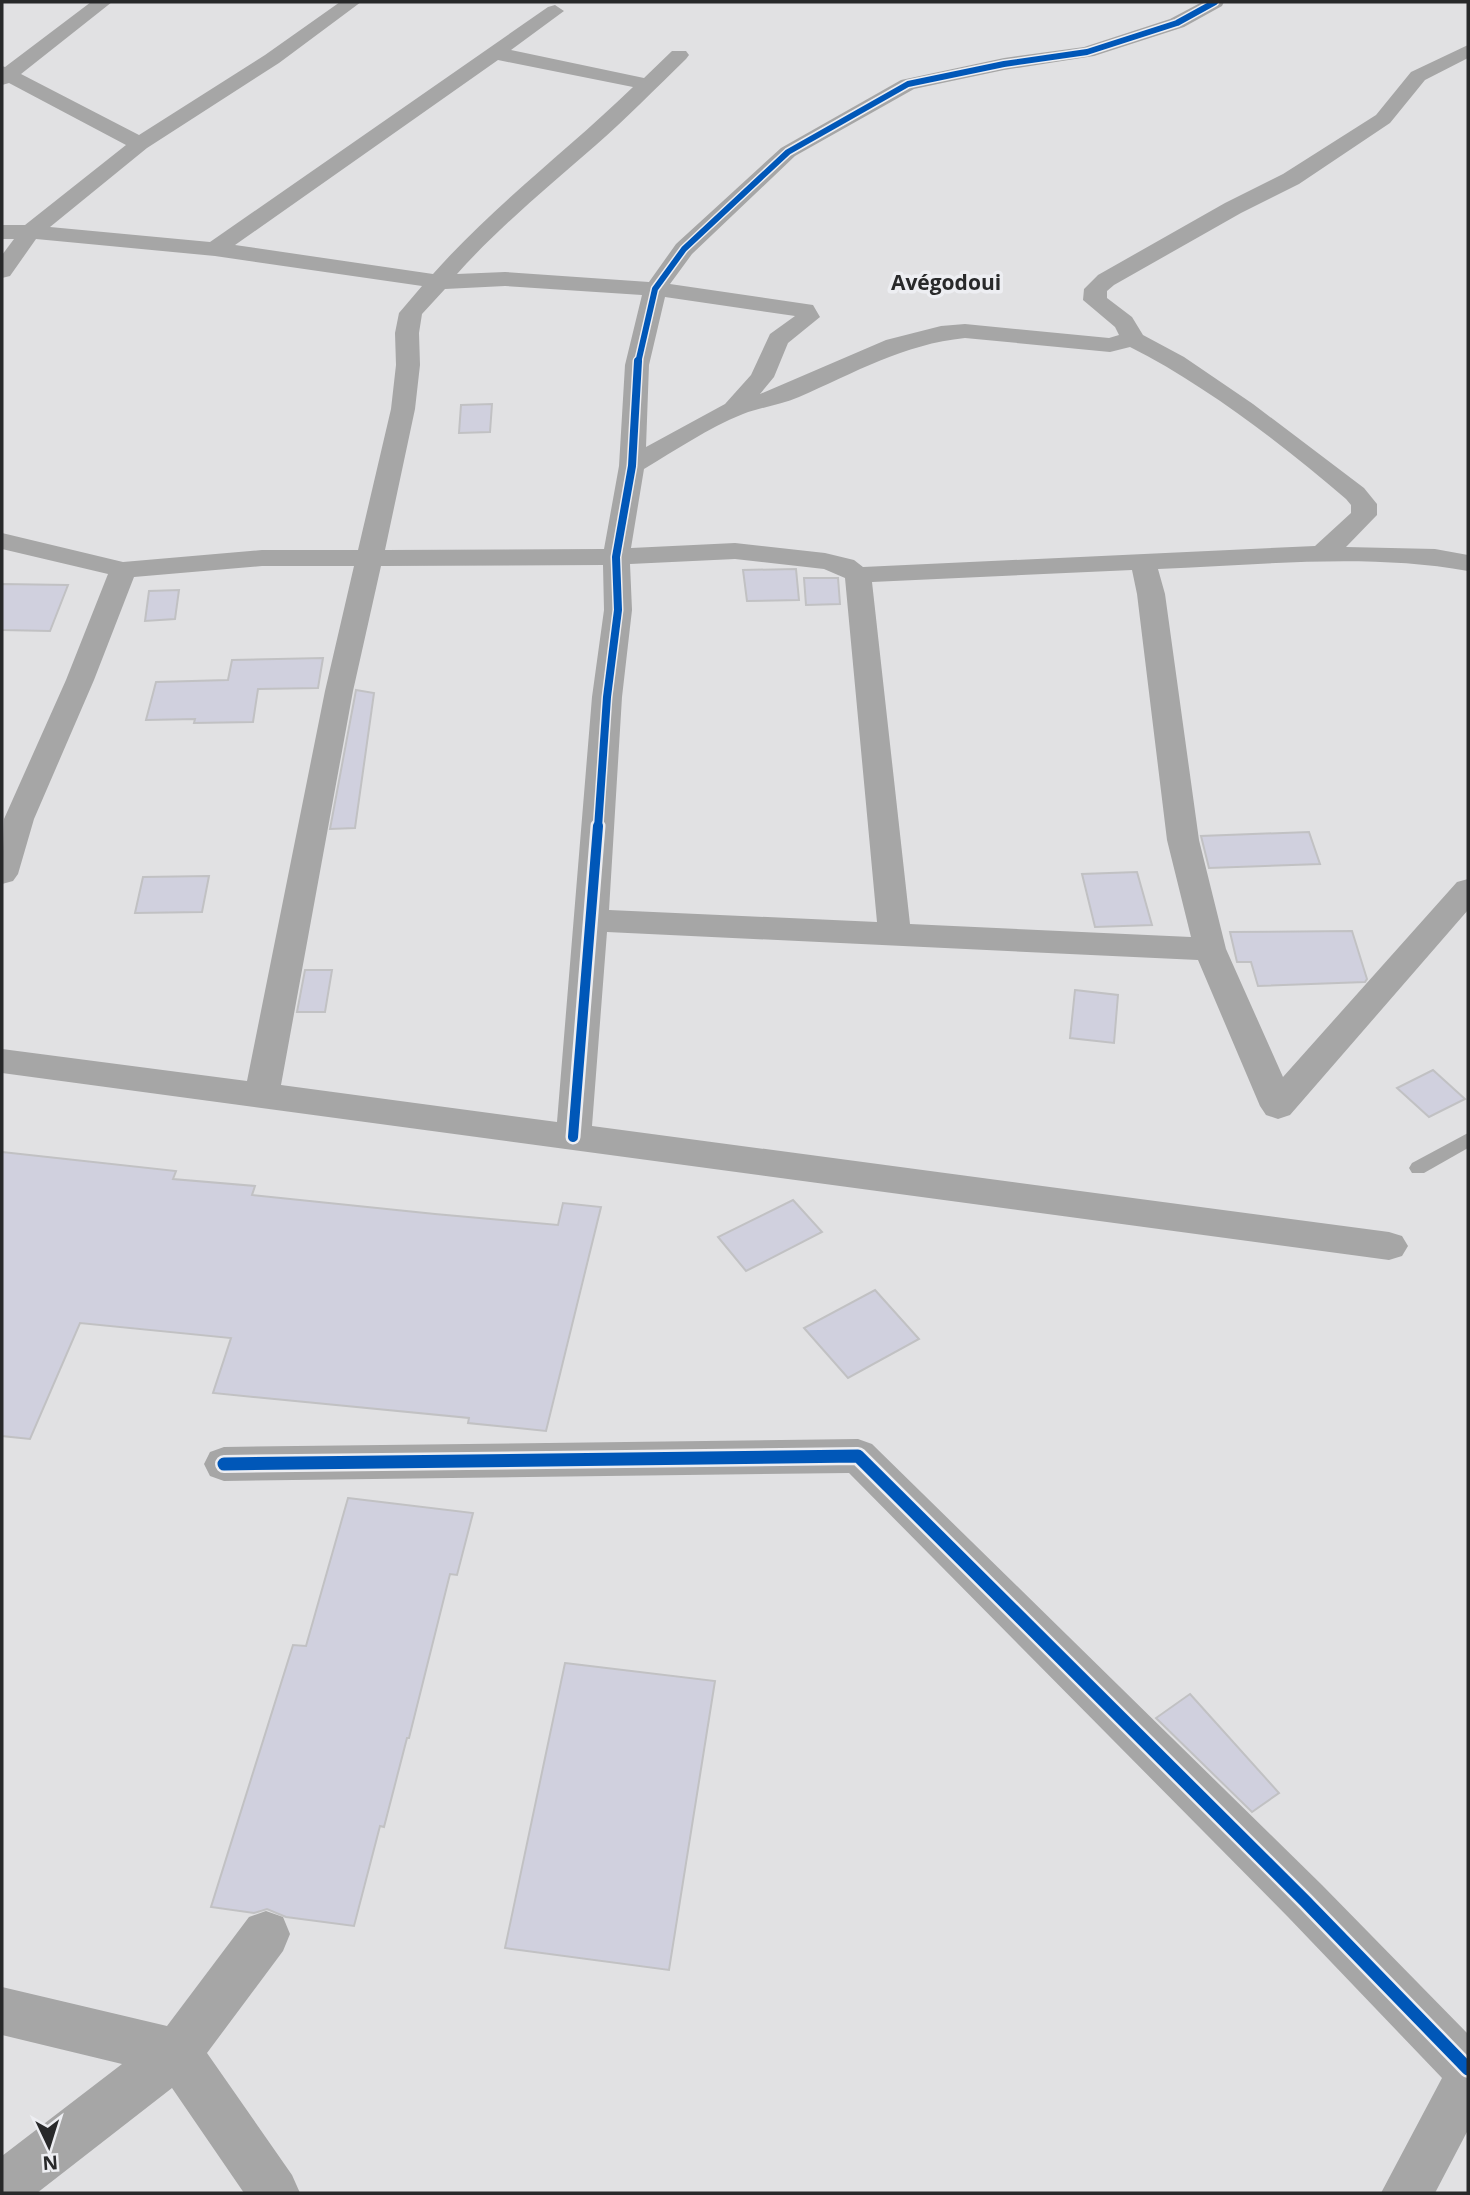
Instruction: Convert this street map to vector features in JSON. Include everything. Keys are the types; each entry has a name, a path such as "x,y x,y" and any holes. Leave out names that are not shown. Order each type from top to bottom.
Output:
{"street":[{"path":"103,2 4,75 140,144"},
{"path":"2,271 30,232 140,144 272,59 352,2"},
{"path":"573,1137 607,697 618,610 616,557 632,466 637,365 655,289 684,249 788,152 908,85 1004,64 1087,52 1177,23 1214,2"},
{"path":"215,249 555,11"},
{"path":"1322,554 1364,515 1364,504 1321,465 1240,407 1175,362 1132,339 1126,324 1095,300 1096,289 1105,280 1312,165 1384,119 1419,76 1468,51"},
{"path":"495,53 646,84"},
{"path":"262,1096 339,691 403,409 408,365 407,333 411,313 478,237 538,182 590,140 679,55"},
{"path":"2,232 30,232 215,249 439,282 505,279 655,289 799,309 808,313 805,320 794,325 778,340 762,377 734,409"},
{"path":"632,466 734,409 784,395 879,349 941,331 1010,333 1110,345 1132,339"},
{"path":"2,541 123,570 262,558 616,557 736,551 825,561 844,566 859,575 1322,554 1435,557 1468,563"},
{"path":"1143,561 1151,594 1183,841 1210,949 1278,1106 1468,890"},
{"path":"2,874 19,819 80,680 123,570"},
{"path":"859,575 895,935"},
{"path":"591,920 1210,949"},
{"path":"2,1061 1389,1246"},
{"path":"224,1464 858,1456 1306,1901 1468,2069"},
{"path":"2,2188 177,2053 266,1934"},
{"path":"2,2011 177,2053 274,2193"},
{"path":"1407,2193 1468,2080"}],"lane":[{"path":"1418,1168 1468,1140"}],"building":[{"path":"492,404 490,432 459,433 461,405"},
{"path":"796,569 799,600 747,601 743,570"},
{"path":"804,578 838,578 840,604 806,605"},
{"path":"2,584 68,585 50,631 2,630"},
{"path":"179,590 175,619 145,621 149,591"},
{"path":"323,658 318,688 258,689 253,722 194,723 195,719 146,720 156,682 228,680 232,660"},
{"path":"356,690 374,693 355,828 330,829"},
{"path":"1309,832 1320,864 1209,868 1201,836"},
{"path":"1137,872 1152,925 1095,927 1082,874"},
{"path":"209,876 202,912 135,913 143,877"},
{"path":"1352,931 1367,979 1365,982 1258,986 1251,962 1237,962 1230,932"},
{"path":"305,970 332,970 325,1012 297,1012"},
{"path":"1075,990 1118,995 1114,1043 1070,1038"},
{"path":"1433,1070 1465,1099 1429,1117 1397,1088"},
{"path":"2,1152 176,1171 173,1179 255,1186 252,1195 435,1214 558,1225 563,1203 601,1207 546,1431 468,1423 469,1418 213,1393 231,1338 80,1323 30,1439 2,1436"},
{"path":"793,1200 822,1232 746,1271 718,1237"},
{"path":"875,1290 919,1339 848,1378 804,1328"},
{"path":"348,1498 473,1513 457,1575 450,1574 409,1738 384,1827 380,1826 354,1926 286,1917 267,1909 254,1913 211,1907 293,1645 306,1646"},
{"path":"565,1663 715,1681 669,1970 505,1948"},
{"path":"1190,1694 1279,1793 1252,1812 1156,1718"}],"cycle path":[{"path":"573,1137 607,697 618,610 616,557 632,466 637,365 655,289 684,249 788,152 908,84 1004,64 1087,52 1177,23 1215,2"},
{"path":"224,1464 858,1456 1305,1901 1468,2069"}],"district":[{"name":"Avégodoui","path":"946,282"}]}
